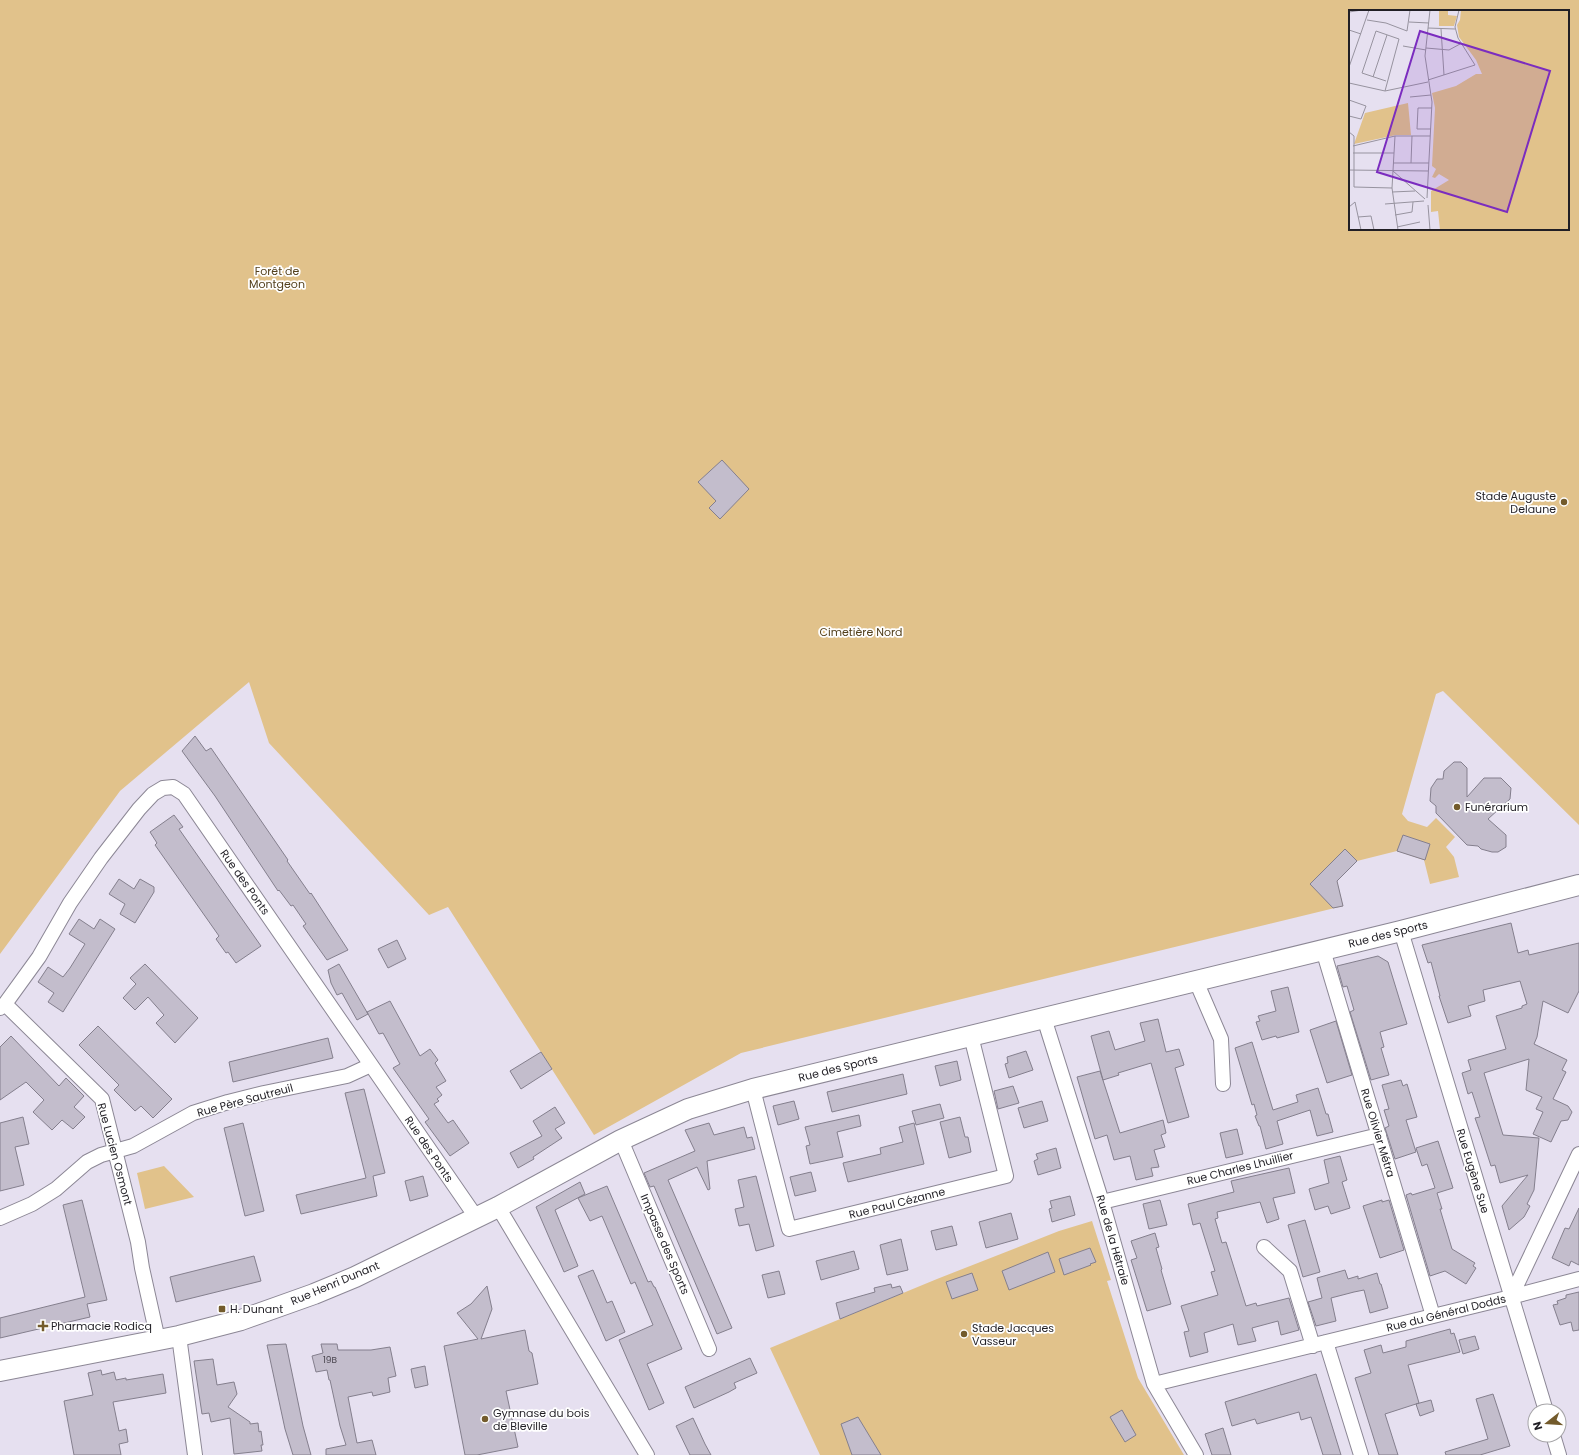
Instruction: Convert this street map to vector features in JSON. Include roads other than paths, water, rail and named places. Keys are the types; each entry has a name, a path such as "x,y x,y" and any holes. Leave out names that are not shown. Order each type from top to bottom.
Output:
{"street":[{"name":"Rue des Ponts","path":"3,1006 39,958 70,904 101,858 139,809 153,794 163,788 173,787 184,794 476,1217"},
{"name":"Rue des Sports","path":"498,1207 621,1140 688,1109 754,1089 1401,931 1579,885"},
{"name":"Rue Eugène Sue","path":"1401,931 1544,1403"},
{"name":"Rue Olivier Métra","path":"1323,950 1433,1316"},
{"path":"1196,981 1221,1039 1223,1084"},
{"name":"Rue Lucien Osmont","path":"3,1006 102,1099 141,1258 158,1340"},
{"name":"Rue de la Hêtraie","path":"1044,1018 1102,1202 1154,1384 1196,1455"},
{"name":"Rue Paul Cézanne","path":"754,1089 789,1229 1006,1176 971,1036"},
{"name":"Rue Père Sautreuil","path":"0,1218 32,1204 56,1189 87,1162 101,1155 133,1146 193,1113 264,1093 347,1076 372,1065"},
{"name":"Rue Charles Lhuillier","path":"1102,1202 1379,1134"},
{"name":"Impasse des Sports","path":"621,1140 709,1349"},
{"path":"1511,1297 1579,1154"},
{"path":"498,1207 648,1455"},
{"name":"Rue Henri Dunant","path":"0,1371 179,1336 241,1320 337,1284 498,1207"},
{"path":"1264,1247 1290,1271 1361,1455"},
{"name":"Rue du Général Dodds","path":"1154,1384 1579,1279"},
{"path":"179,1336 195,1455"},
{"path":"1555,1443 1559,1455"}],"place":[{"name":"Stade Auguste Delaune","path":"1564,502"},
{"name":"Funérarium","path":"1457,807"},
{"name":"H. Dunant","path":"222,1309"},
{"name":"Pharmacie Rodicq","path":"43,1326"},
{"name":"Stade Jacques Vasseur","path":"964,1334"},
{"name":"Gymnase du bois de Bleville","path":"485,1419"}],"park label":[{"name":"Forêt de Montgeon","path":"277,277"},
{"name":"Cimetière Nord","path":"861,632"}]}
